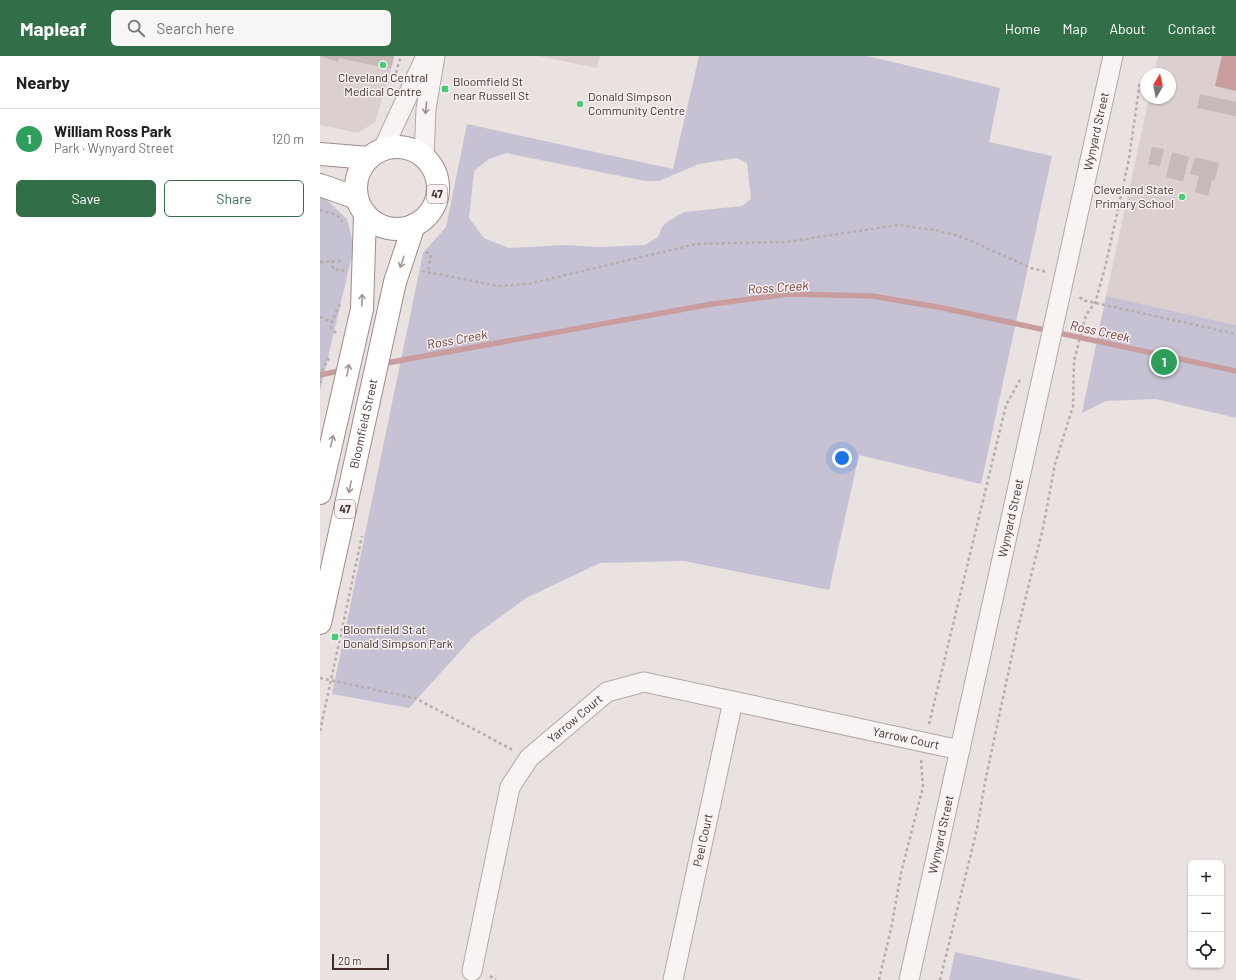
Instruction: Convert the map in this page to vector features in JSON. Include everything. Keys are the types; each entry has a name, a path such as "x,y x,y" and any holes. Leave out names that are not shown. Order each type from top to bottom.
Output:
{"highway":[{"name":"47","path":"320,154 341,157 376,153 394,147 405,148 416,152 424,158 432,168 437,180 438,192 435,204 429,214 414,226"},
{"name":"47","path":"320,493 354,338 362,309 361,206 355,188 357,176 361,166 376,153"},
{"path":"320,185 361,206 375,223 388,228 401,229 414,226"},
{"name":"Bloomfield Street","path":"320,623 395,282 414,226"}],"street":[{"path":"376,153 426,56"},
{"path":"424,158 426,109 434,56"},
{"name":"Wynyard Street","path":"909,980 1114,56"},
{"name":"Yarrow Court","path":"472,971 510,787 529,758 606,692 644,682 960,750"},
{"name":"Peel Court","path":"674,980 733,702"}],"path":[{"path":"394,78 401,56"},
{"path":"940,980 977,829 985,782 1016,632 1043,528 1056,464 1073,406 1074,361 1086,315 1095,303 1105,268 1129,159 1140,81"},
{"path":"422,271 498,286 528,284 696,244 785,242 898,225 935,230 962,238 1031,268 1063,284 1082,300 1236,334"},
{"path":"428,272 431,255"},
{"path":"320,262 332,260 348,261"},
{"path":"332,260 333,269"},
{"path":"879,980 892,924 901,874 923,787 920,764 924,742 958,609 1006,405 1024,374"},
{"path":"320,678 415,698 529,758"},
{"path":"320,731 331,680"}],"shaded area":[{"path":"320,56 395,56 375,122 358,133 320,125"},
{"path":"539,56 600,56 597,68"},
{"path":"699,56 868,56 1000,88 989,142 1052,156 981,484 859,455 829,590 684,561 600,563 526,598 474,636 409,708 332,694 423,253 446,227 467,124 673,169","holes":["506,153 645,181 659,181 699,164 737,158 747,163 751,199 742,206 684,212 667,222 662,227 658,237 645,245 600,247 564,245 509,248 484,238 469,218 474,171 489,159"]},
{"name":"Cleveland State Primary School","path":"1158,56 1236,56 1236,325 1106,296 1148,104 1176,104 1176,68 1155,68"},
{"path":"1222,56 1236,56 1236,91 1215,86"},
{"path":"320,198 327,200 347,219 354,247 320,391"},
{"path":"1106,296 1236,325 1236,418 1156,399 1106,401 1082,413"},
{"path":"955,952 1084,980 949,980"}],"building":[{"name":"Cleveland Central Medical Centre","path":"320,56 394,56 391,69 339,58 338,62"},
{"path":"1200,94 1236,102 1236,116 1197,108"},
{"path":"1152,147 1164,149 1160,166 1148,164"},
{"path":"1172,152 1189,157 1183,182 1166,177"},
{"path":"1195,157 1219,163 1215,180 1212,180 1208,196 1195,192 1199,176 1190,174"}],"waterway":[{"name":"Ross Creek","path":"381,364 712,304 789,294 872,296 943,308 1236,371"},
{"name":"Ross Creek","path":"320,375 343,370"}],"place":[{"name":"Cleveland Central Medical Centre","path":"383,65"},
{"name":"Bloomfield St near Russell St","path":"445,89"},
{"name":"Donald Simpson Community Centre","path":"580,104"},
{"name":"Cleveland State Primary School","path":"1182,197"},
{"name":"William Ross Park","path":"1164,362"},
{"name":"Bloomfield St at Donald Simpson Park","path":"335,637"}]}
